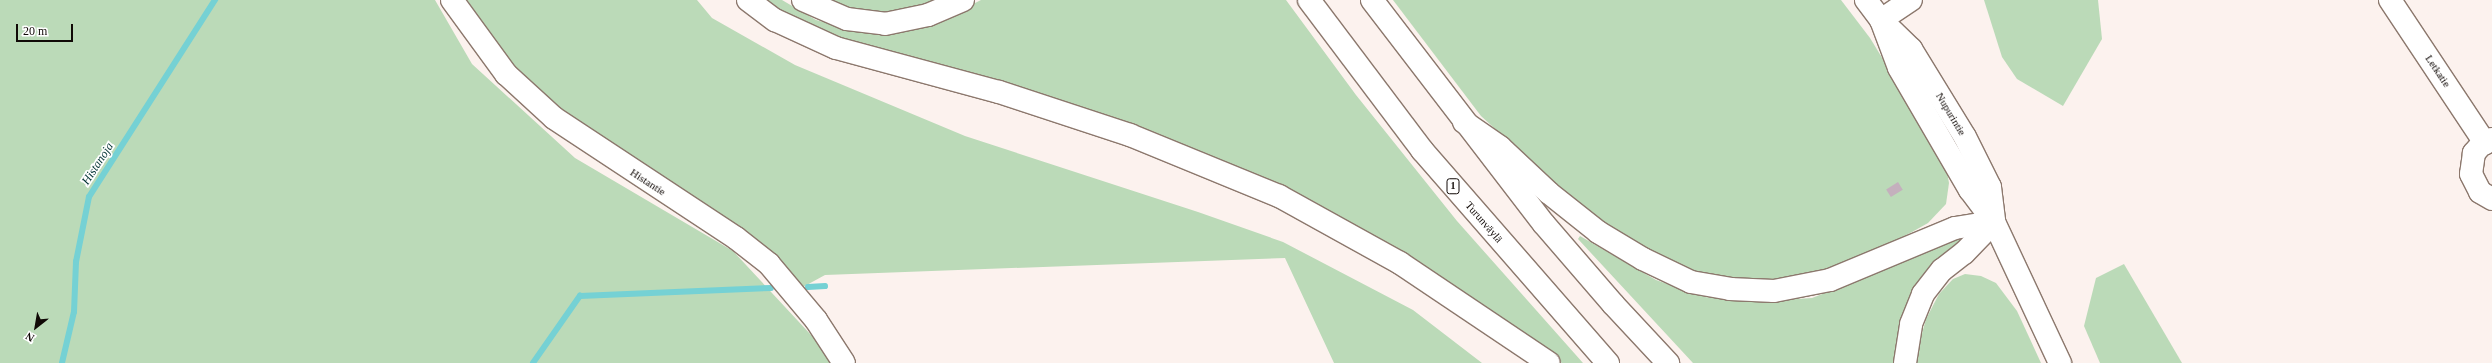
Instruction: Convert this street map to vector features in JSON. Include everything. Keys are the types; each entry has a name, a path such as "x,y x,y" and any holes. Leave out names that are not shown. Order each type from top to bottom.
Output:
{"main road":[{"name":"Histantie","path":"452,0 506,74 554,118 736,238 769,264 799,297 844,363"},
{"path":"748,0 775,20 836,48 999,92 1130,135 1279,196 1400,263 1549,363"},
{"path":"802,0 847,19 885,24 928,15 963,0"},
{"name":"Turunväylä","path":"1309,0 1422,150 1608,363"},
{"path":"1372,0 1464,122 1544,224 1613,304 1668,363"},
{"name":"Nupurintie","path":"1866,0 1881,20 1910,49 1965,137 1990,187 1994,222 2060,363"},
{"path":"1881,20 1911,0"},
{"name":"Letkatie","path":"2390,0 2489,141"},
{"path":"1464,122 1500,146 1549,193 1598,232 1643,260 1691,282 1730,289 1774,291 1830,280 1955,228 1994,222"},
{"path":"2489,141 2474,153 2471,174 2480,192 2492,199"},
{"path":"1905,363 1910,324 1924,294 1942,270 1964,253 1994,222"}],"green space":[{"path":"0,0 435,0 472,64 575,158 733,251 825,350 833,363 0,363"},
{"path":"467,0 697,0 712,18 795,65 965,136 1198,212 1283,242 1413,310 1482,363 1334,363 1285,258 825,275 803,287 771,253 574,119 515,69"},
{"path":"762,0 782,0 816,20 858,31 932,25 981,0 1286,0 1356,95 1457,221 1583,363 1562,363 1464,293 1314,206 813,30"},
{"path":"821,0 943,0 883,15 840,10"},
{"path":"1393,0 1841,0 1870,38 1945,161 1949,183 1946,204 1928,223 1912,232 1869,254 1804,278 1739,282 1691,270 1646,250 1604,224 1565,193 1481,116"},
{"path":"1984,0 2098,0 2102,39 2063,106 2017,79 2002,57"},
{"path":"1580,236 1656,280 1705,297 1753,302 1812,298 1869,276 1936,243 1961,236 1961,239 1929,269 1910,300 1899,363 1693,363 1578,239"},
{"path":"2124,264 2182,363 2100,363 2084,326 2096,278"},
{"path":"1965,274 1981,276 1996,283 2017,311 2041,363 1917,363 1917,351 1926,319 1939,294 1953,279"}],"building":[{"path":"1898,182 1903,190 1891,197 1886,189"}],"waterway":[{"name":"Histanoja","path":"62,363 74,312 76,262 89,197 215,0"},
{"path":"808,287 825,286"},
{"path":"533,363 580,296 771,288"}]}
